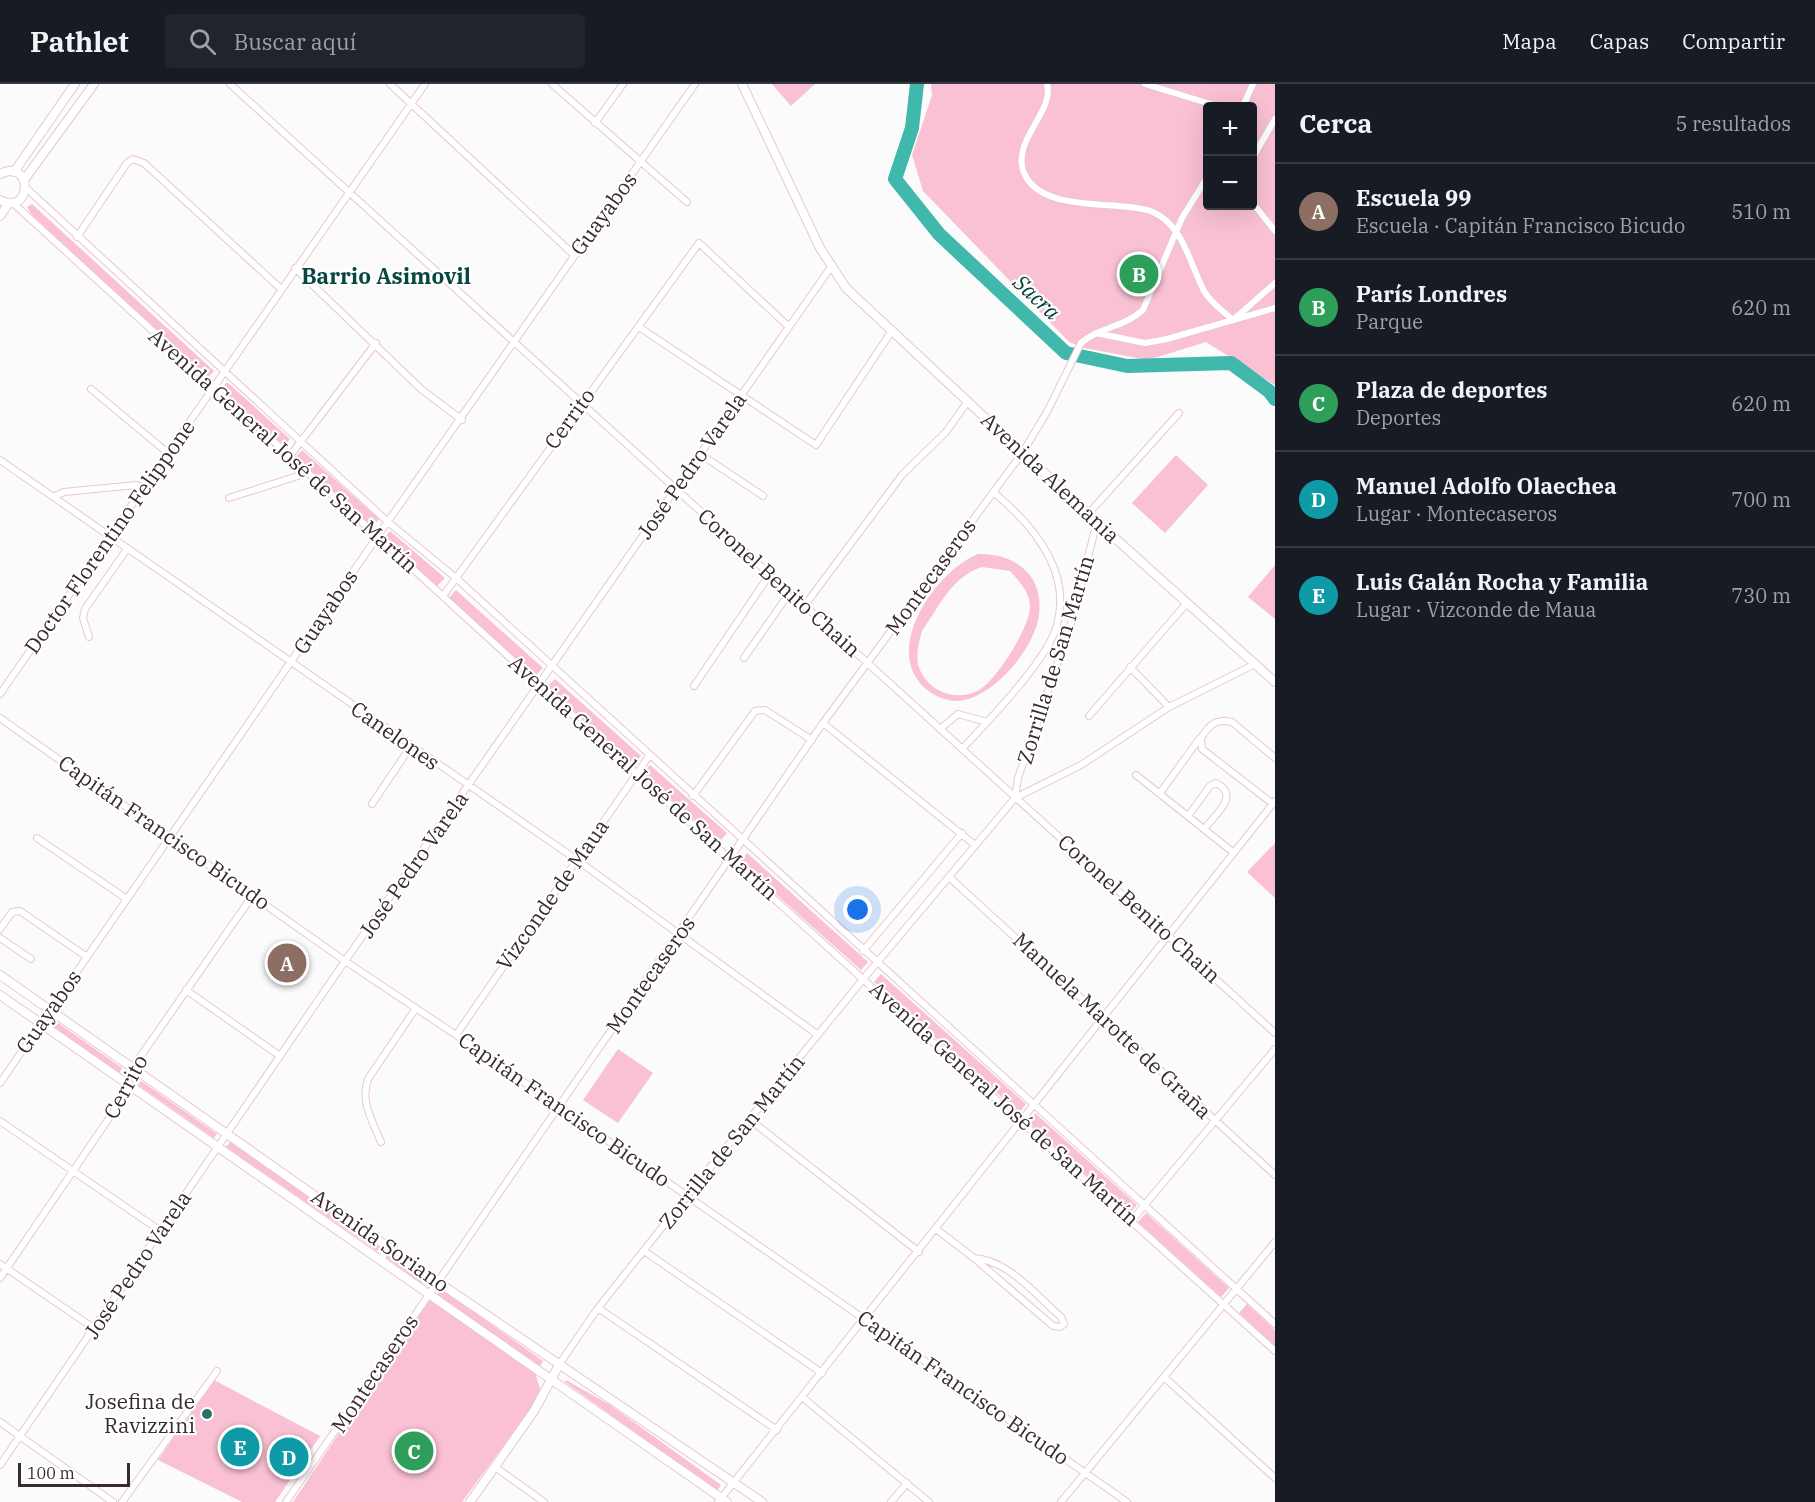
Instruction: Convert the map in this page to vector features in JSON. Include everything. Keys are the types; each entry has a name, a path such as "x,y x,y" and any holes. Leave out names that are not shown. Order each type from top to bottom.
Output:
{"street":[{"path":"14,172 75,84"},
{"path":"0,216 7,202 21,199 25,184 94,84"},
{"name":"Coronel Benito Chain","path":"230,84 1275,1033"},
{"path":"390,84 574,255"},
{"name":"Doctor Florentino Felippone","path":"0,693 111,538 227,371 280,289 425,84"},
{"path":"552,84 640,164 687,202"},
{"path":"595,123 623,84"},
{"name":"Guayabos","path":"0,1083 377,537 462,420 574,255 695,84"},
{"name":"Avenida Alemania","path":"742,84 819,248 846,288 1097,522 1275,682"},
{"path":"1047,84 1049,91 1022,153 1023,170 1030,181 1043,191 1063,200 1151,211 1166,219 1176,231 1206,293 1233,320"},
{"path":"1145,84 1204,102"},
{"path":"1245,102 1253,84"},
{"path":"1254,156 1275,119"},
{"path":"77,237 127,163 133,159 144,163 280,289"},
{"path":"1,173 14,172"},
{"path":"14,172 25,184"},
{"name":"Avenida General José de San Martín","path":"25,184 77,237 227,371 388,522 456,578 876,964 1275,1324"},
{"path":"1095,333 1133,319 1143,310 1176,231 1203,185"},
{"name":"Avenida General José de San Martín","path":"7,202 1275,1351"},
{"path":"1257,208 1275,231"},
{"name":"Cerrito","path":"443,596 699,243 789,327"},
{"name":"José Pedro Varela","path":"0,1465 162,1232 345,961 831,267"},
{"path":"295,268 421,388 462,420"},
{"path":"1233,320 1275,283"},
{"path":"1095,333 1145,343 1167,339 1275,308"},
{"path":"639,327 816,445 891,332"},
{"name":"Montecaseros","path":"286,1502 681,933 823,723 1023,452 1081,343 1095,333"},
{"path":"289,457 376,343"},
{"path":"91,389 169,454"},
{"path":"805,605 902,475 946,432 968,401"},
{"path":"1089,513 1179,413"},
{"path":"700,454 763,496"},
{"name":"Canelones","path":"0,460 681,933 818,1035"},
{"path":"229,498 307,473"},
{"path":"53,497 64,492 136,485 145,489"},
{"path":"962,749 1032,669 1057,627 1061,601 1056,573 1038,535 993,492"},
{"name":"Zorrilla de San Martín","path":"1015,798 1018,778 1080,594 1097,522"},
{"path":"89,637 83,618 85,609 127,549"},
{"path":"694,686 770,574"},
{"path":"744,658 790,592"},
{"path":"1089,716 1187,603"},
{"name":"Zorrilla de San Martín","path":"471,1502 534,1411 560,1363 598,1308 864,978 1015,798 1081,765 1169,707 1255,664"},
{"path":"1130,667 1169,707"},
{"path":"693,796 755,711 765,710 812,740"},
{"path":"940,729 958,714 987,722"},
{"name":"Capitán Francisco Bicudo","path":"0,718 345,961 417,1008 1127,1502"},
{"path":"1160,793 1213,722 1223,719 1232,722 1275,758"},
{"path":"823,723 975,845"},
{"path":"722,1501 734,1482 919,1252 1274,802 1202,749 1201,738"},
{"path":"372,804 411,746"},
{"name":"Vizconde de Maua","path":"456,1035 649,756"},
{"path":"1136,774 1234,853"},
{"path":"1188,816 1210,786 1216,783 1224,787 1228,794 1227,801 1204,829"},
{"path":"862,951 962,833"},
{"path":"37,838 127,899"},
{"name":"Manuela Marotte de Graña","path":"949,877 1275,1175"},
{"name":"Cerrito","path":"0,1278 131,1086 134,1067 253,896"},
{"path":"0,929 12,912 20,911 87,957"},
{"path":"0,938 31,959"},
{"name":"Avenida Soriano","path":"0,975 438,1282 762,1502"},
{"path":"186,990 280,1056"},
{"name":"Avenida Soriano","path":"0,995 430,1293 722,1501"},
{"path":"381,1142 366,1106 364,1092 368,1079 417,1008"},
{"path":"1132,1220 1275,1049"},
{"path":"749,1119 919,1252"},
{"path":"0,1121 162,1232"},
{"path":"936,1229 974,1257 1053,1326 1060,1328 1064,1324 1061,1317 1007,1270 989,1259 974,1257"},
{"path":"1061,1502 1275,1242"},
{"path":"381,1259 389,1247"},
{"path":"644,1251 822,1373"},
{"path":"0,1264 95,1329"},
{"path":"598,1308 777,1430"},
{"path":"122,1502 217,1371"},
{"path":"1164,1377 1275,1478"},
{"path":"802,1398 929,1502"},
{"path":"0,1422 113,1502"},
{"path":"495,1467 544,1502"},
{"path":"891,1502 907,1483"}],"shaded area":[{"path":"772,84 815,84 791,106"},
{"path":"931,84 1275,84 1275,385 1206,342 1148,360 1084,348 1069,342 923,191 912,155 932,95"},
{"path":"32,204 214,371 207,378 31,214 27,207"},
{"path":"227,382 290,439 283,447 220,390"},
{"path":"302,450 379,519 372,527 295,458"},
{"path":"1176,455 1208,485 1165,533 1132,503"},
{"path":"390,531 445,578 437,586 383,539"},
{"path":"978,554 1003,557 1014,562 1024,569 1037,588 1039,614 1030,642 1009,670 983,692 969,699 956,701 936,696 920,683 911,667 909,648 913,629 921,610 947,575","holes":["982,567 1010,571 1026,592 1030,602 1024,627 1010,654 993,677 977,691 959,695 933,687 921,673 918,664 919,643 922,631 947,593 962,577"]},
{"path":"1275,565 1275,619 1248,597"},
{"path":"456,590 543,668 535,676 449,598"},
{"path":"555,679 641,756 633,764 547,687"},
{"path":"650,765 727,833 719,842 642,774"},
{"path":"1275,843 1275,898 1247,872"},
{"path":"747,853 868,962 861,970 740,862"},
{"path":"881,974 1026,1104 1019,1113 874,982"},
{"path":"51,1018 122,1068 119,1073 48,1023"},
{"path":"618,1049 653,1073 618,1123 583,1100"},
{"path":"141,1081 217,1134 214,1138 138,1085"},
{"path":"1035,1113 1137,1205 1129,1214 1028,1122"},
{"path":"230,1142 381,1246 377,1251 226,1147"},
{"path":"1146,1213 1229,1288 1221,1297 1138,1222"},
{"path":"387,1252 424,1278 421,1283 384,1256"},
{"path":"441,1289 543,1361 540,1366 437,1295"},
{"path":"432,1301 535,1372 540,1389 538,1399 462,1502 293,1502 427,1302"},
{"path":"1247,1304 1275,1330 1275,1346 1239,1313"},
{"path":"214,1380 320,1436 275,1502 242,1502 158,1460"},
{"path":"566,1380 610,1405 721,1485 717,1491 565,1382"}],"waterway":[{"name":"Sacra","path":"917,84 912,128 895,179 939,234 1066,353 1127,366 1231,363 1269,391 1275,399"}],"place":[{"name":"París Londres","path":"1139,274"},
{"name":"Escuela 99","path":"287,963"},
{"name":"Josefina de Ravizzini","path":"207,1414"},
{"name":"Luis Galán Rocha y Familia","path":"240,1447"},
{"name":"Plaza de deportes","path":"414,1451"},
{"name":"Manuel Adolfo Olaechea","path":"289,1457"}],"district":[{"name":"Barrio Asimovil","path":"386,276"}]}
